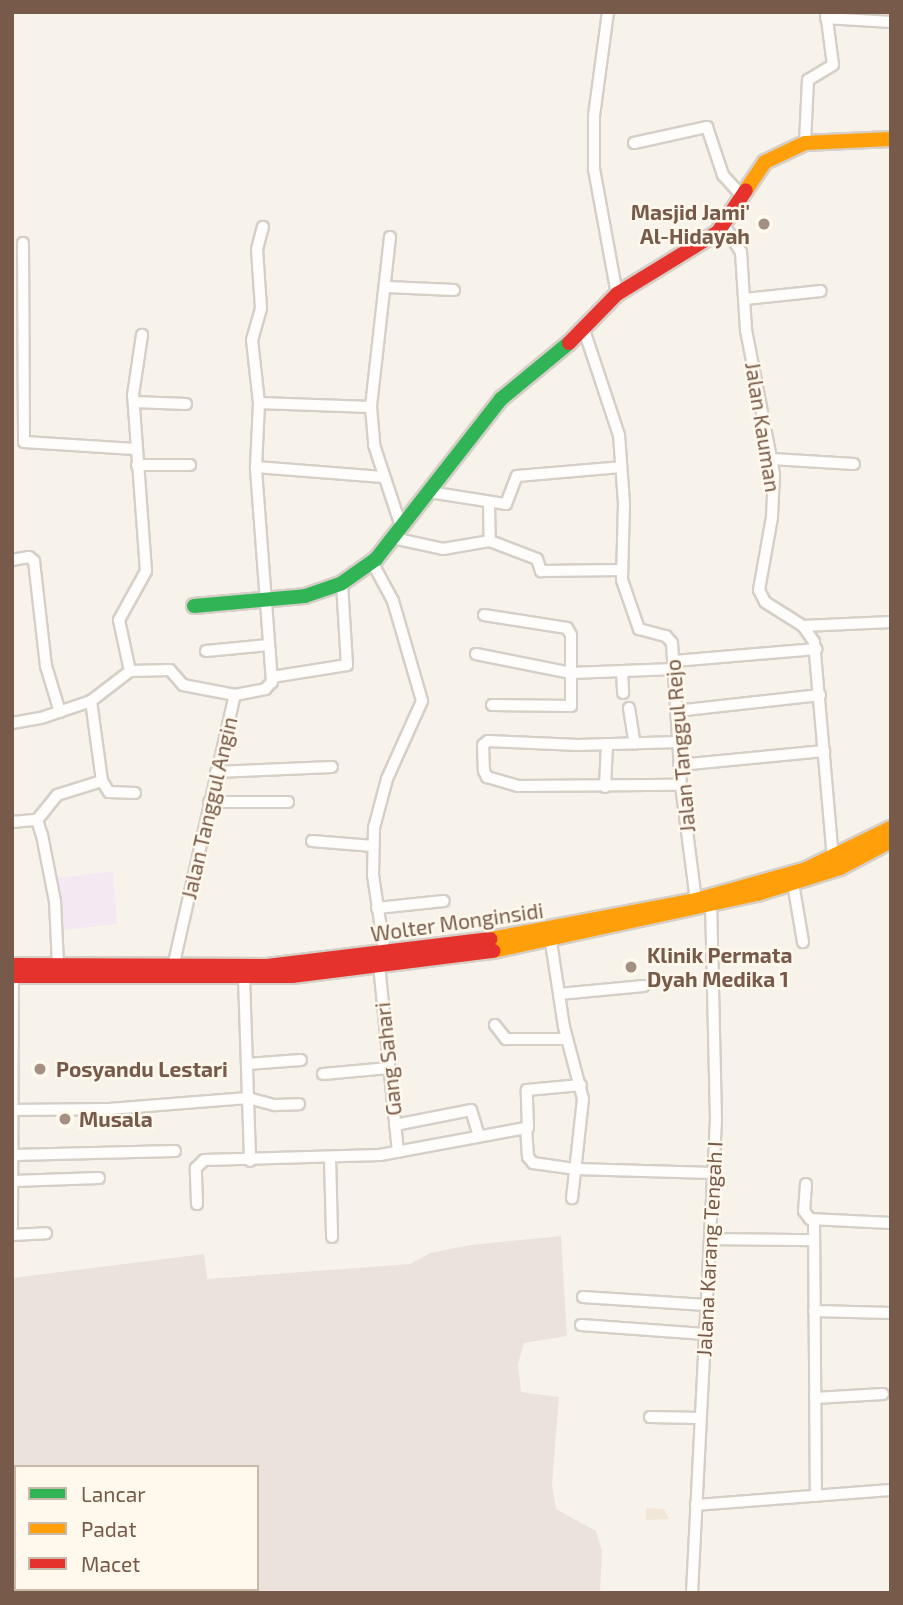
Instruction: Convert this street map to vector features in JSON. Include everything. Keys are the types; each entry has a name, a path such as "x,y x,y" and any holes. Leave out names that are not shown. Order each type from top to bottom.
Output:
{"main road":[{"path":"194,606 305,596 342,583 372,562 393,538 400,523 429,492 501,399 584,330 617,294 724,225 741,195 765,162 805,143 891,139"},
{"name":"Wolter Monginsidi","path":"12,965 267,966 382,960 530,934 696,900 833,859 891,828"},
{"name":"Wolter Monginsidi","path":"13,976 244,977 551,942 712,906 793,883 840,868 891,841"}],"street":[{"path":"608,12 594,116 594,169 617,294"},
{"path":"805,143 808,80 833,65 825,15 869,16 891,22"},
{"path":"634,143 707,127 723,174 741,195"},
{"name":"Jalan Kauman","path":"724,225 741,252 746,331 772,459 774,504 758,590 765,602 803,626 816,649 833,859"},
{"path":"263,227 257,249 261,308 252,340 259,402 256,467 272,677 347,665 342,583"},
{"path":"390,237 387,288 371,407 373,437 383,477 400,523"},
{"path":"23,243 24,442 135,449"},
{"path":"387,288 454,290"},
{"path":"745,299 821,291"},
{"name":"Jalan Tanggul Rejo","path":"584,330 619,435 622,570 639,629 668,637 674,665 679,765 696,900"},
{"path":"130,671 119,620 146,571 135,449 134,402 142,335"},
{"path":"12,386 25,386"},
{"path":"134,402 186,404"},
{"path":"259,402 371,407"},
{"path":"772,459 854,464"},
{"path":"137,465 190,464"},
{"path":"256,467 314,475 383,477"},
{"path":"429,492 509,503 519,476 621,467"},
{"path":"489,502 490,541"},
{"path":"393,538 447,549 490,541 537,559 541,571 622,570"},
{"path":"12,560 29,557 34,561 46,666 60,712"},
{"name":"Gang Sahari","path":"372,562 393,601 417,684 421,712 387,779 373,846 389,1068 398,1152"},
{"path":"484,615 567,628 571,635 571,706 492,705"},
{"path":"803,626 891,622"},
{"path":"206,651 269,645"},
{"path":"476,654 571,673 622,671 816,649"},
{"path":"12,723 60,712 91,701 130,671 170,670 183,685 235,695"},
{"path":"622,671 623,693"},
{"name":"Jalan Tanggul Angin","path":"173,967 235,695 265,689 272,677"},
{"path":"676,711 820,695"},
{"path":"91,701 102,781 109,792 135,793"},
{"path":"629,708 635,744"},
{"path":"678,743 488,741 482,745 484,774 489,778 518,786 681,785"},
{"path":"605,787 607,744"},
{"path":"679,765 824,751"},
{"path":"216,772 332,767"},
{"path":"12,822 37,820 57,795 102,781"},
{"path":"209,802 288,802"},
{"path":"37,820 52,883 58,965"},
{"path":"312,841 373,846"},
{"path":"793,883 803,942"},
{"path":"377,908 444,901"},
{"name":"Jalana Karang Tengah I","path":"692,1593 713,1173 712,906"},
{"path":"551,942 567,1039 581,1085 572,1198"},
{"path":"12,1227 13,976"},
{"path":"244,977 250,1161"},
{"path":"559,994 644,986"},
{"path":"495,1025 506,1039 567,1039"},
{"path":"247,1064 301,1060"},
{"path":"323,1074 389,1068"},
{"path":"581,1085 527,1090 531,1161 575,1169 713,1173"},
{"path":"12,1110 248,1098 275,1105 299,1104"},
{"path":"395,1125 471,1110 479,1136"},
{"path":"197,1204 199,1163 330,1158 398,1152 528,1128"},
{"path":"14,1155 175,1151"},
{"path":"330,1158 332,1237"},
{"path":"13,1181 99,1178"},
{"path":"806,1184 804,1211 814,1220 891,1223"},
{"path":"814,1220 816,1496"},
{"path":"12,1235 46,1233"},
{"path":"711,1239 814,1240"},
{"path":"583,1297 706,1305"},
{"path":"814,1311 891,1313"},
{"path":"581,1325 705,1334"},
{"path":"815,1398 883,1394"},
{"path":"650,1417 700,1418"},
{"path":"696,1505 891,1490"}],"shaded area":[{"path":"113,871 117,924 64,930 57,878"},
{"path":"561,1236 567,1336 524,1343 518,1364 521,1392 559,1397 552,1485 556,1509 596,1531 602,1551 600,1593 12,1593 12,1278 204,1254 207,1279 410,1264 430,1253 470,1245"},
{"path":"646,1508 664,1509 669,1519 646,1520"}],"traffic: fast":[{"path":"194,606 305,596 342,583 376,559 501,399 569,343"}],"traffic: slow":[{"path":"746,190 765,162 805,143 891,139"},
{"path":"490,939 696,900 806,869 891,828"},
{"path":"493,951 757,894 840,868 891,841"}],"traffic: jam":[{"path":"569,343 617,294 718,232 746,190"},
{"path":"12,965 267,966 490,939"},
{"path":"12,976 292,976 493,951"}],"place":[{"name":"Masjid Jami' Al-Hidayah","path":"764,224"},
{"name":"Klinik Permata Dyah Medika 1","path":"631,967"},
{"name":"Posyandu Lestari","path":"40,1069"},
{"name":"Musala","path":"65,1119"}]}
